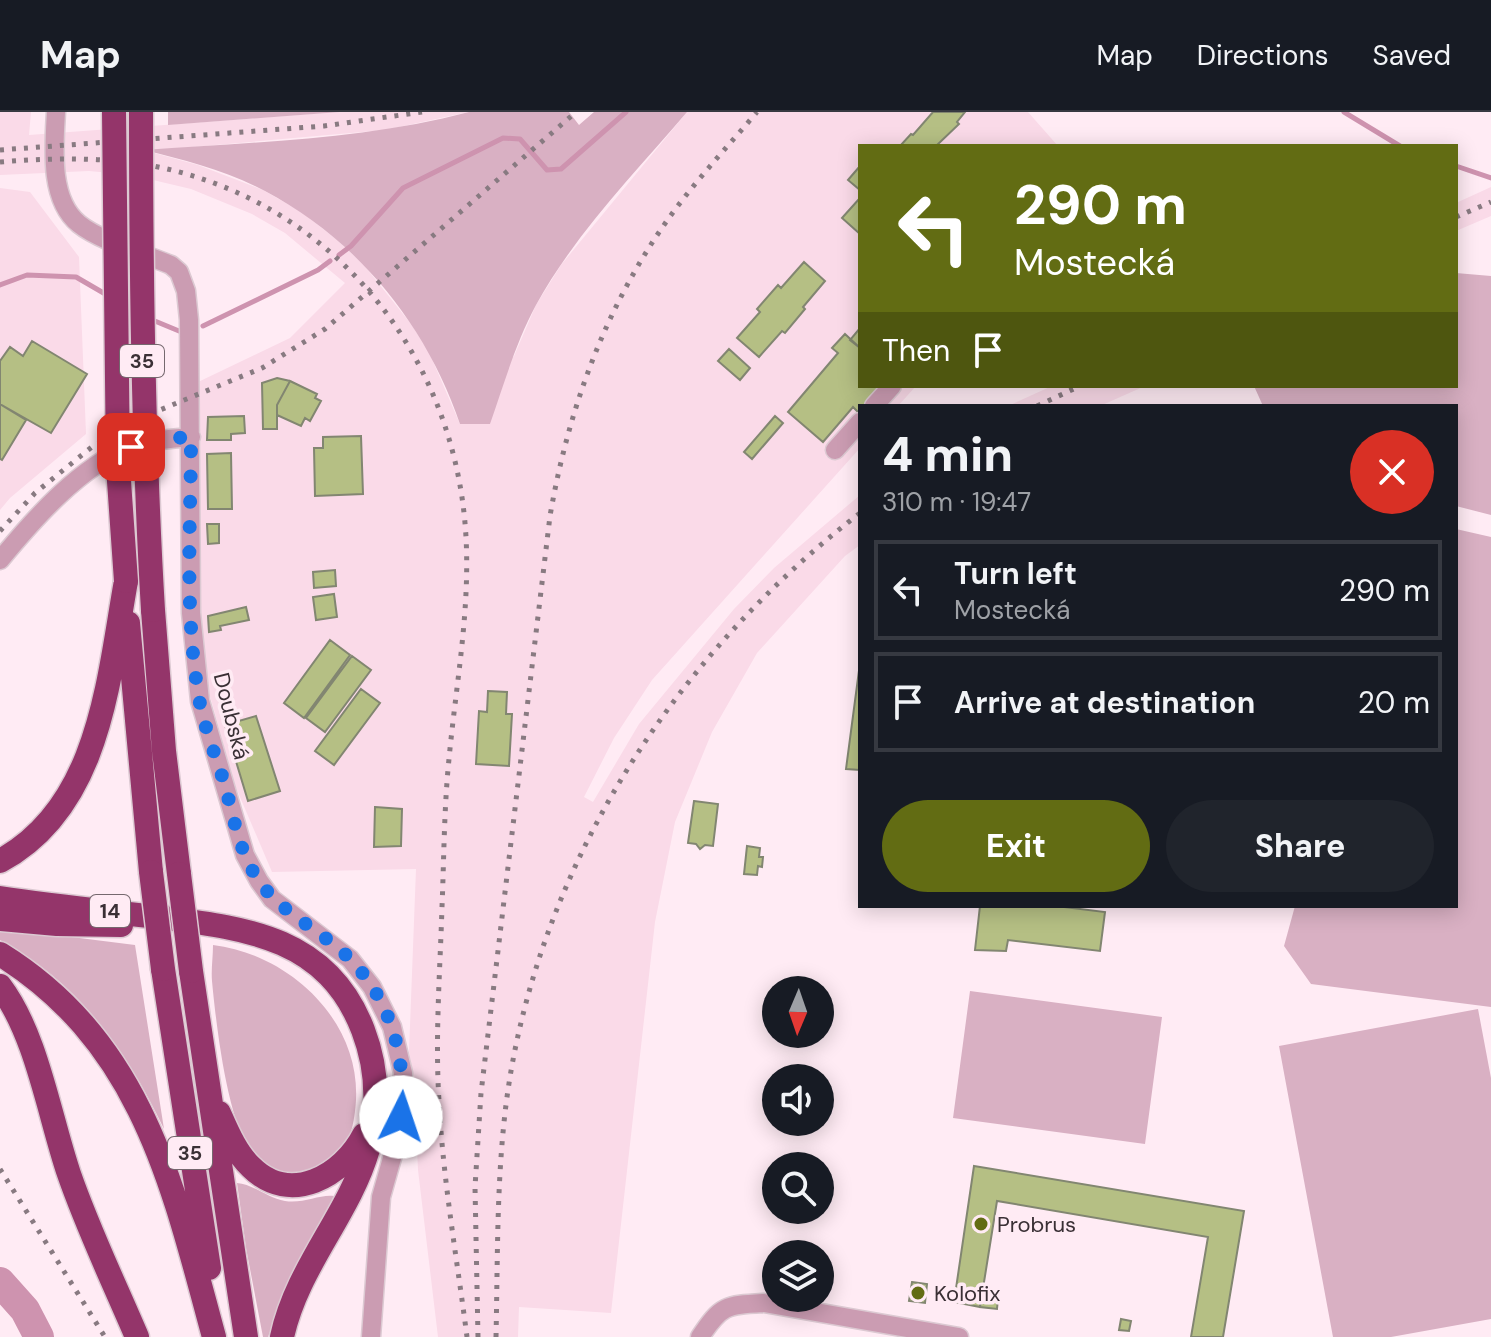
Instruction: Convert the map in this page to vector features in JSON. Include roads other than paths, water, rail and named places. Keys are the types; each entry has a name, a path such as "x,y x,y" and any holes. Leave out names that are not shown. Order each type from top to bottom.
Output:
{"highway":[{"name":"35","path":"0,861 29,842 50,820 73,786 91,750 124,612 126,581 117,423 114,112"},
{"name":"35","path":"141,112 144,468 164,751 202,1056 246,1337"},
{"name":"35","path":"124,612 163,969 220,1337"},
{"name":"14","path":"0,898 220,925"},
{"name":"14","path":"0,919 90,926 220,925"},
{"path":"220,925 249,930 284,943 330,977 352,1007 365,1033 373,1060 376,1098 372,1132 363,1165 309,1264 290,1307 282,1337"},
{"path":"0,954 39,981 73,1012 103,1049 140,1110 176,1198 214,1337"},
{"path":"0,986 11,1000 24,1029 69,1175 137,1337"},
{"path":"202,1056 223,1122 243,1159 261,1175 283,1184 313,1183 339,1169 360,1143 376,1098"}],"street":[{"name":"Doubská","path":"56,112 56,169 68,213 94,233 171,265 179,272 186,291 194,661 200,701 245,855 272,899 294,918 329,940 358,969 384,1009 399,1049 403,1096 398,1137 381,1197 371,1337"},
{"path":"876,404 890,388"},
{"path":"835,450 858,424"},
{"path":"0,560 50,505 95,466 131,447 157,439 191,437"},
{"path":"700,1337 716,1312 737,1305 764,1303 959,1337"}],"waterway":[{"path":"339,255 351,246 403,188 503,138 520,139 547,170 561,169 626,112"},
{"path":"1344,112 1397,144"},
{"path":"1458,167 1491,178"},
{"path":"203,326 318,270 330,261"},
{"path":"0,285 27,275 76,277 107,295"},
{"path":"150,319 179,331"},
{"path":"0,1282 25,1310 39,1337"}],"railway":[{"path":"0,150 324,126 422,112"},
{"path":"0,531 35,493 93,446 155,412 262,368 325,329 576,112"},
{"path":"478,1337 475,1187 481,1093 550,516 558,475 594,356 629,282 674,211 757,112"},
{"path":"0,162 74,159 148,165 214,183 273,211 326,249 372,295 409,348 438,406 457,470 467,565 446,796 438,1004 439,1101 444,1160 467,1337"},
{"path":"1458,216 1491,202"},
{"path":"1041,404 1076,388"},
{"path":"496,1337 499,1203 506,1104 530,989 557,909 592,833 633,760 682,691 736,627 795,567 858,515"},
{"path":"0,1169 105,1337"}],"place":[{"name":"Probrus","path":"981,1224"},
{"name":"Kolofix","path":"918,1293"}]}
